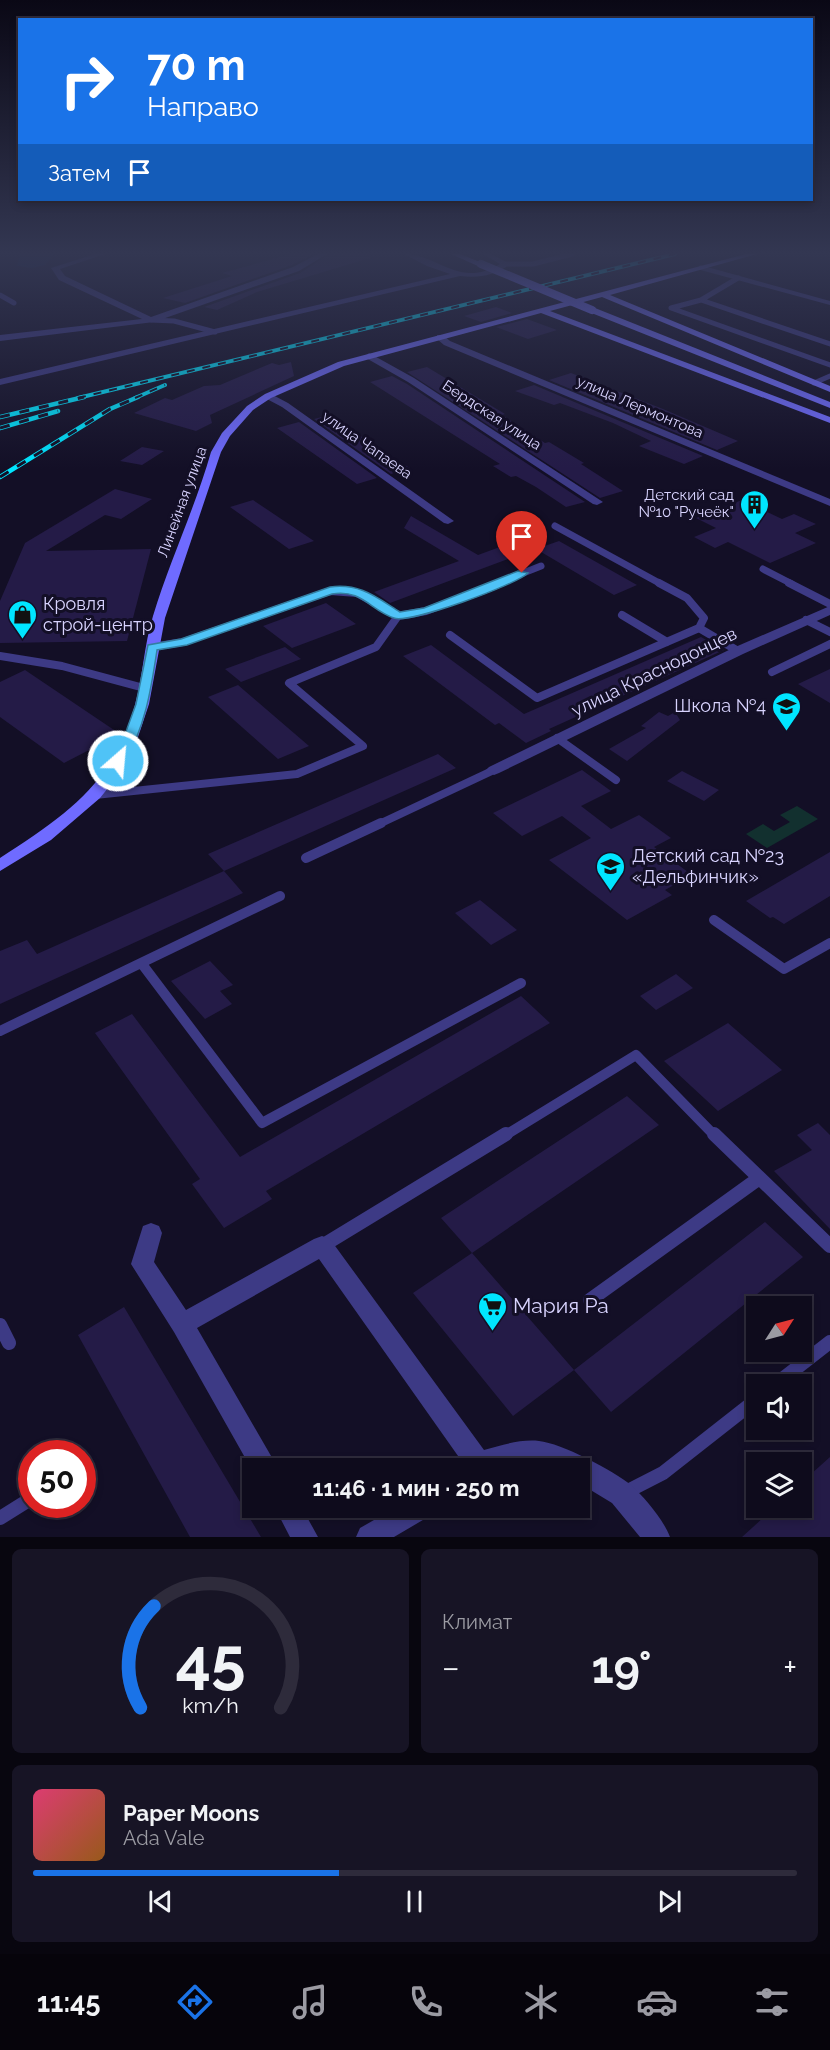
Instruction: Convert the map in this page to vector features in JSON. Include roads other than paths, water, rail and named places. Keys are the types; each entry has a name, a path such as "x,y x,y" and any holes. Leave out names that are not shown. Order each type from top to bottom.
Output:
{"main road":[{"name":"Линейная улица","path":"0,866 45,836 95,795 108,778 131,737 159,618 189,528 208,481 216,452 234,424 250,408 268,396 309,377 369,356 485,326"},
{"path":"582,326 830,420"},
{"path":"631,326 830,405"},
{"path":"678,326 830,389"}],"street":[{"path":"0,338 103,326"},
{"path":"0,382 241,326"},
{"name":"улица Лермонтова","path":"440,337 447,344 830,503"},
{"name":"Бердская улица","path":"369,356 411,380 597,502"},
{"name":"улица Чапаева","path":"268,396 285,405 448,521"},
{"name":"улица Краснодонцев","path":"494,770 738,651 830,610"},
{"path":"151,1233 142,1264 182,1324 260,1458"},
{"path":"182,1324 321,1246 470,1458"},
{"path":"503,1458 524,1452 562,1458"},
{"path":"590,1475 621,1494 657,1537"},
{"path":"294,1518 305,1537"},
{"path":"369,1537 402,1518"}],"lane":[{"path":"192,326 215,332"},
{"path":"720,326 830,365"},
{"path":"776,326 830,344"},
{"path":"814,382 830,376"},
{"path":"450,635 537,698 699,628 704,618 687,598 555,526"},
{"path":"152,647 183,642 330,591 347,588 362,594 398,616 426,611 541,566"},
{"path":"763,569 830,604"},
{"path":"622,615 667,642"},
{"path":"95,795 135,789 297,774 363,746 290,683 376,647 398,616"},
{"path":"806,620 830,632"},
{"path":"699,628 738,651"},
{"path":"772,672 830,644"},
{"path":"0,656 62,666 144,688"},
{"path":"557,738 616,780"},
{"path":"306,858 494,770"},
{"path":"0,1031 280,896"},
{"path":"714,920 784,969 790,968 830,943"},
{"path":"142,964 262,1123 521,983"},
{"path":"321,1246 636,1055 758,1179 830,1246"},
{"path":"590,1300 758,1179"},
{"path":"0,1325 9,1343"},
{"path":"789,1374 830,1342"},
{"path":"621,1494 663,1473 746,1408"},
{"path":"0,1518 18,1507"}],"railway":[{"path":"78,398 378,326"},
{"path":"135,398 165,385"},
{"path":"0,417 84,397"},
{"path":"0,477 110,409 138,397"},
{"path":"0,428 58,411"}],"place":[{"name":"Детский сад №10 \"Ручеёк\"","path":"755,530"},
{"name":"Кровля строй-центр","path":"22,640"},
{"name":"Школа №4","path":"787,732"},
{"name":"Детский сад №23 «Дельфинчик»","path":"611,892"},
{"name":"Мария Ра","path":"492,1332"}]}
